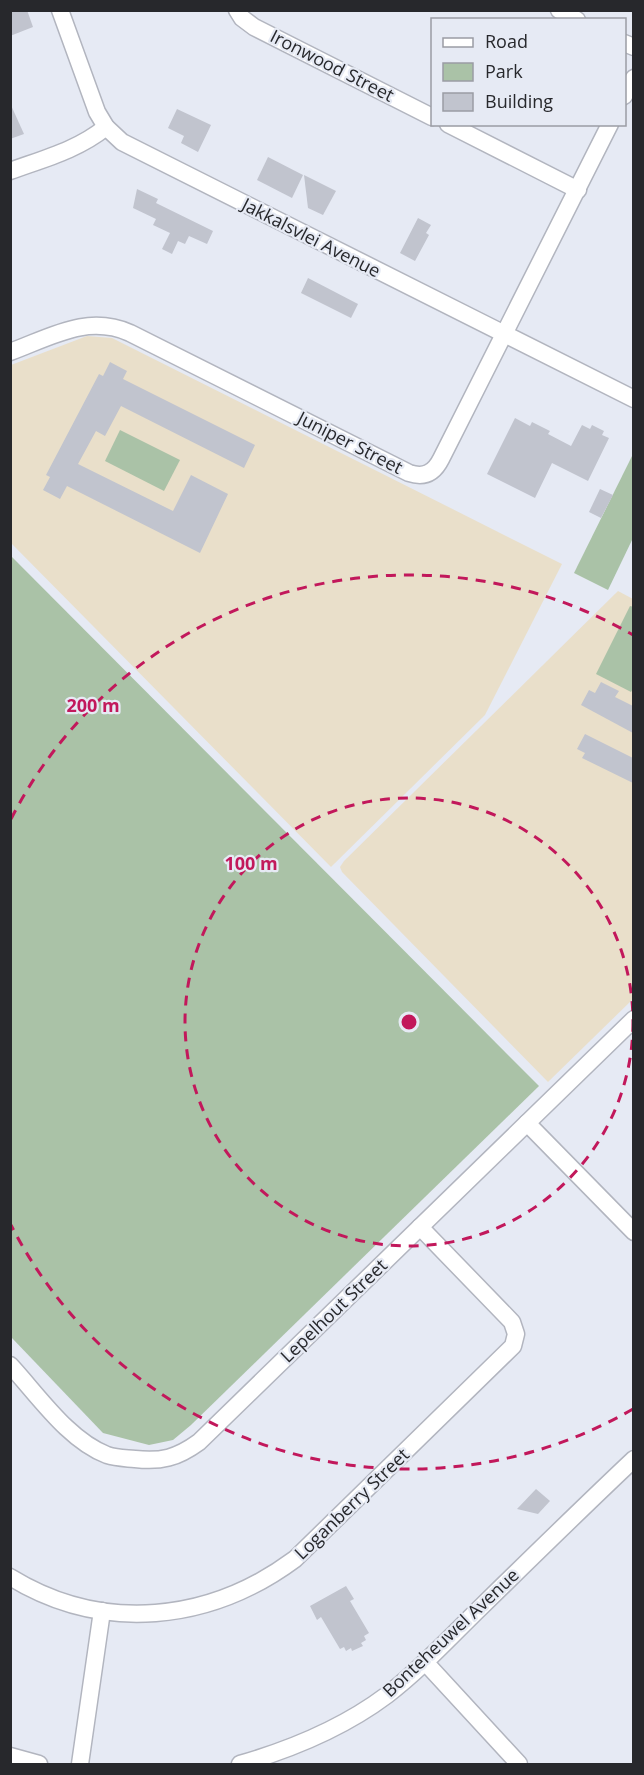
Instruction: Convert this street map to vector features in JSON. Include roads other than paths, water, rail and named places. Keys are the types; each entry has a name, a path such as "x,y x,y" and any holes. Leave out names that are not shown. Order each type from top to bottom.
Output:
{"street":[{"name":"Jakkalsvlei Avenue","path":"60,10 97,112 115,137 140,152 633,399"},
{"name":"Ironwood Street","path":"237,10 242,18 254,27 431,116"},
{"path":"559,10 573,18"},
{"path":"626,93 633,78"},
{"path":"452,126 578,190"},
{"name":"Juniper Street","path":"10,352 77,327 93,324 111,326 140,338 409,473 419,476 431,472 439,464 609,126"},
{"path":"10,171 77,146 91,139 106,127"},
{"name":"Lepelhout Street","path":"10,1365 73,1435 115,1457 155,1461 190,1449 633,1019"},
{"path":"527,1123 633,1232"},
{"name":"Loganberry Street","path":"10,1577 42,1594 102,1611 141,1614 171,1612 201,1606 241,1592 278,1571 311,1545 513,1346 516,1334 512,1322 420,1227"},
{"name":"Bonteheuwel Avenue","path":"251,1763 303,1743 347,1721 387,1695 425,1662 633,1459"},
{"path":"80,1764 102,1611"},
{"path":"425,1662 519,1764"},
{"path":"10,1756 39,1764"}]}
